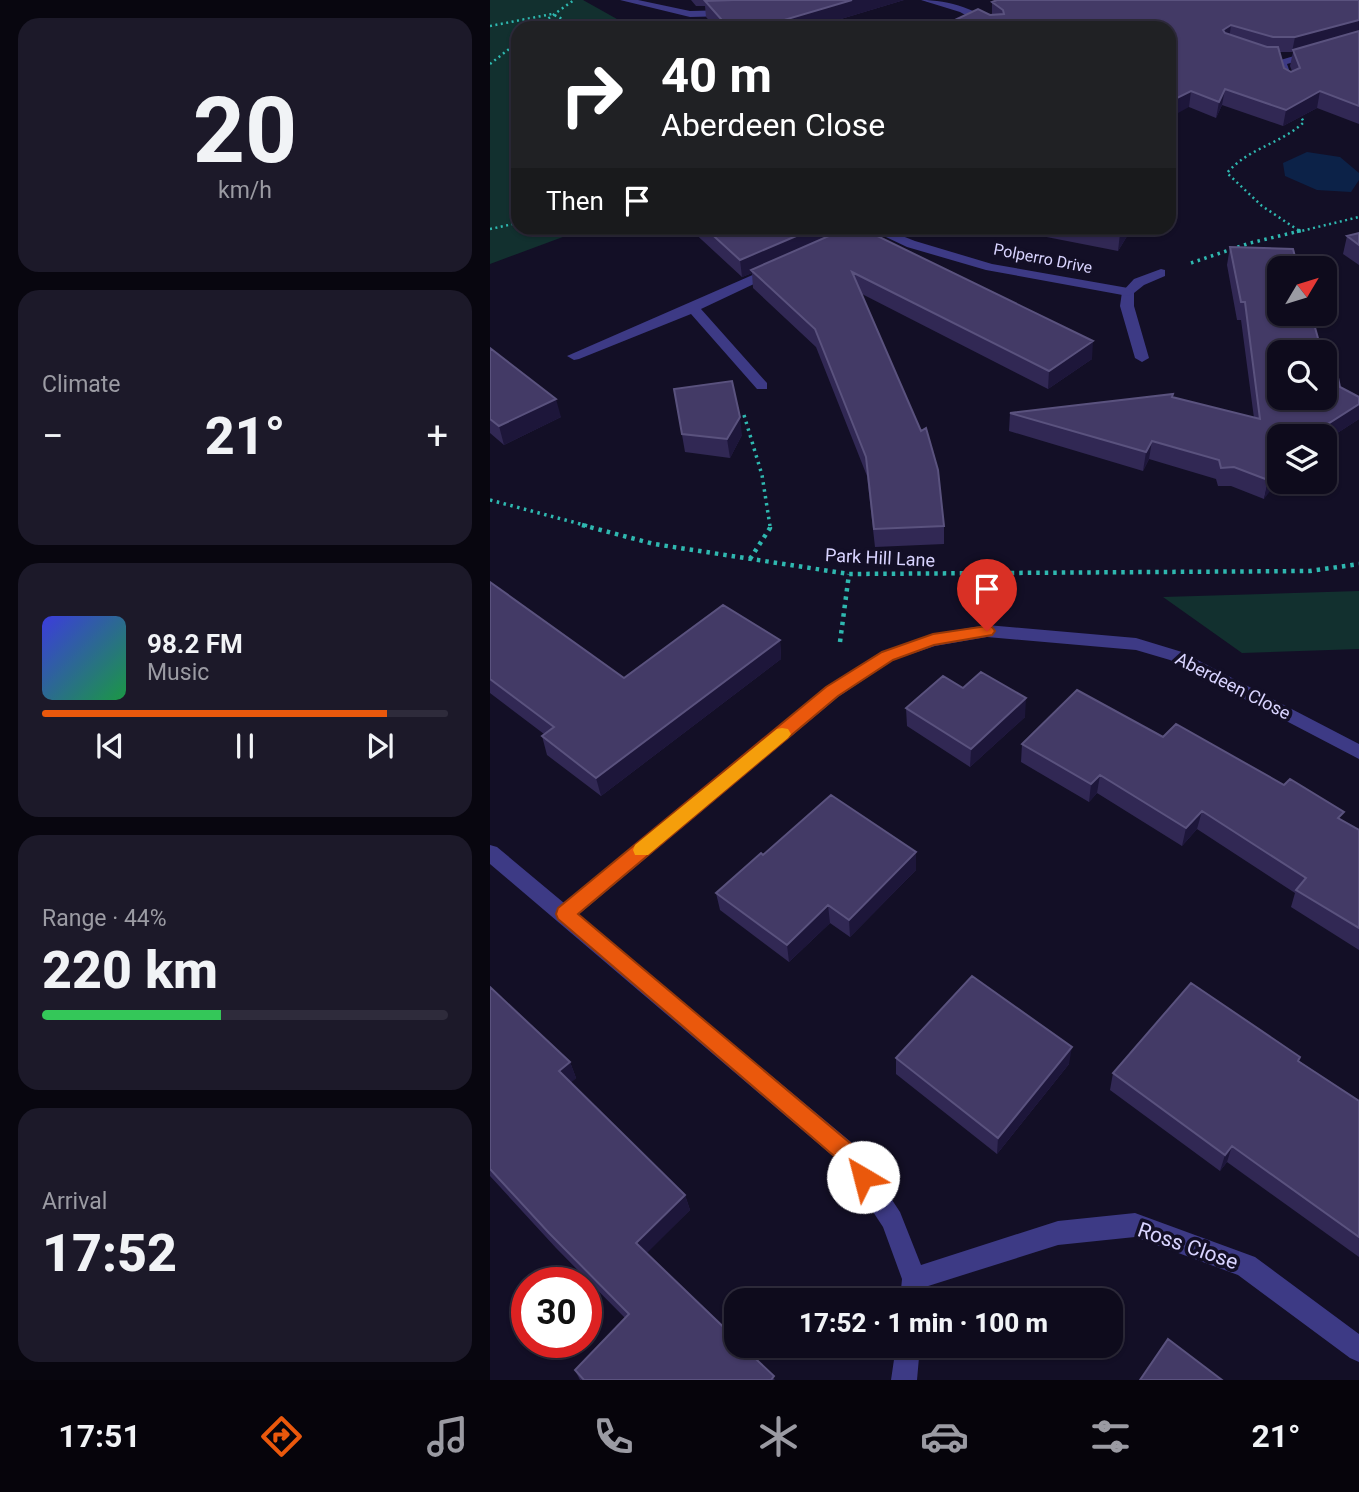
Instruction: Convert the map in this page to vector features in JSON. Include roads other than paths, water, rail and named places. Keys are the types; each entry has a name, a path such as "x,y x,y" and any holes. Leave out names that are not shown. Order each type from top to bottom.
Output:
{"street":[{"path":"625,0 690,14 743,12"},
{"path":"926,0 963,10 983,21"},
{"path":"1289,83 1281,64 1292,58 1359,40"},
{"path":"1269,58 1292,58"},
{"name":"Polperro Drive","path":"883,235 990,267 1128,292"},
{"path":"574,356 693,308 787,264"},
{"path":"1142,358 1127,306 1128,292 1139,282 1161,273"},
{"path":"693,308 762,386"},
{"name":"Aberdeen Close","path":"565,914 832,692 887,656 933,640 987,631 1136,644 1176,656 1359,752"},
{"path":"490,853 849,1155 892,1220 912,1288"},
{"name":"Ross Close","path":"918,1288 1058,1233 1135,1225 1246,1266 1359,1349"},
{"path":"904,1380 907,1358"}],"water":[{"path":"1307,152 1340,157 1359,173 1359,180 1351,192 1317,190 1285,176 1283,163"}]}
